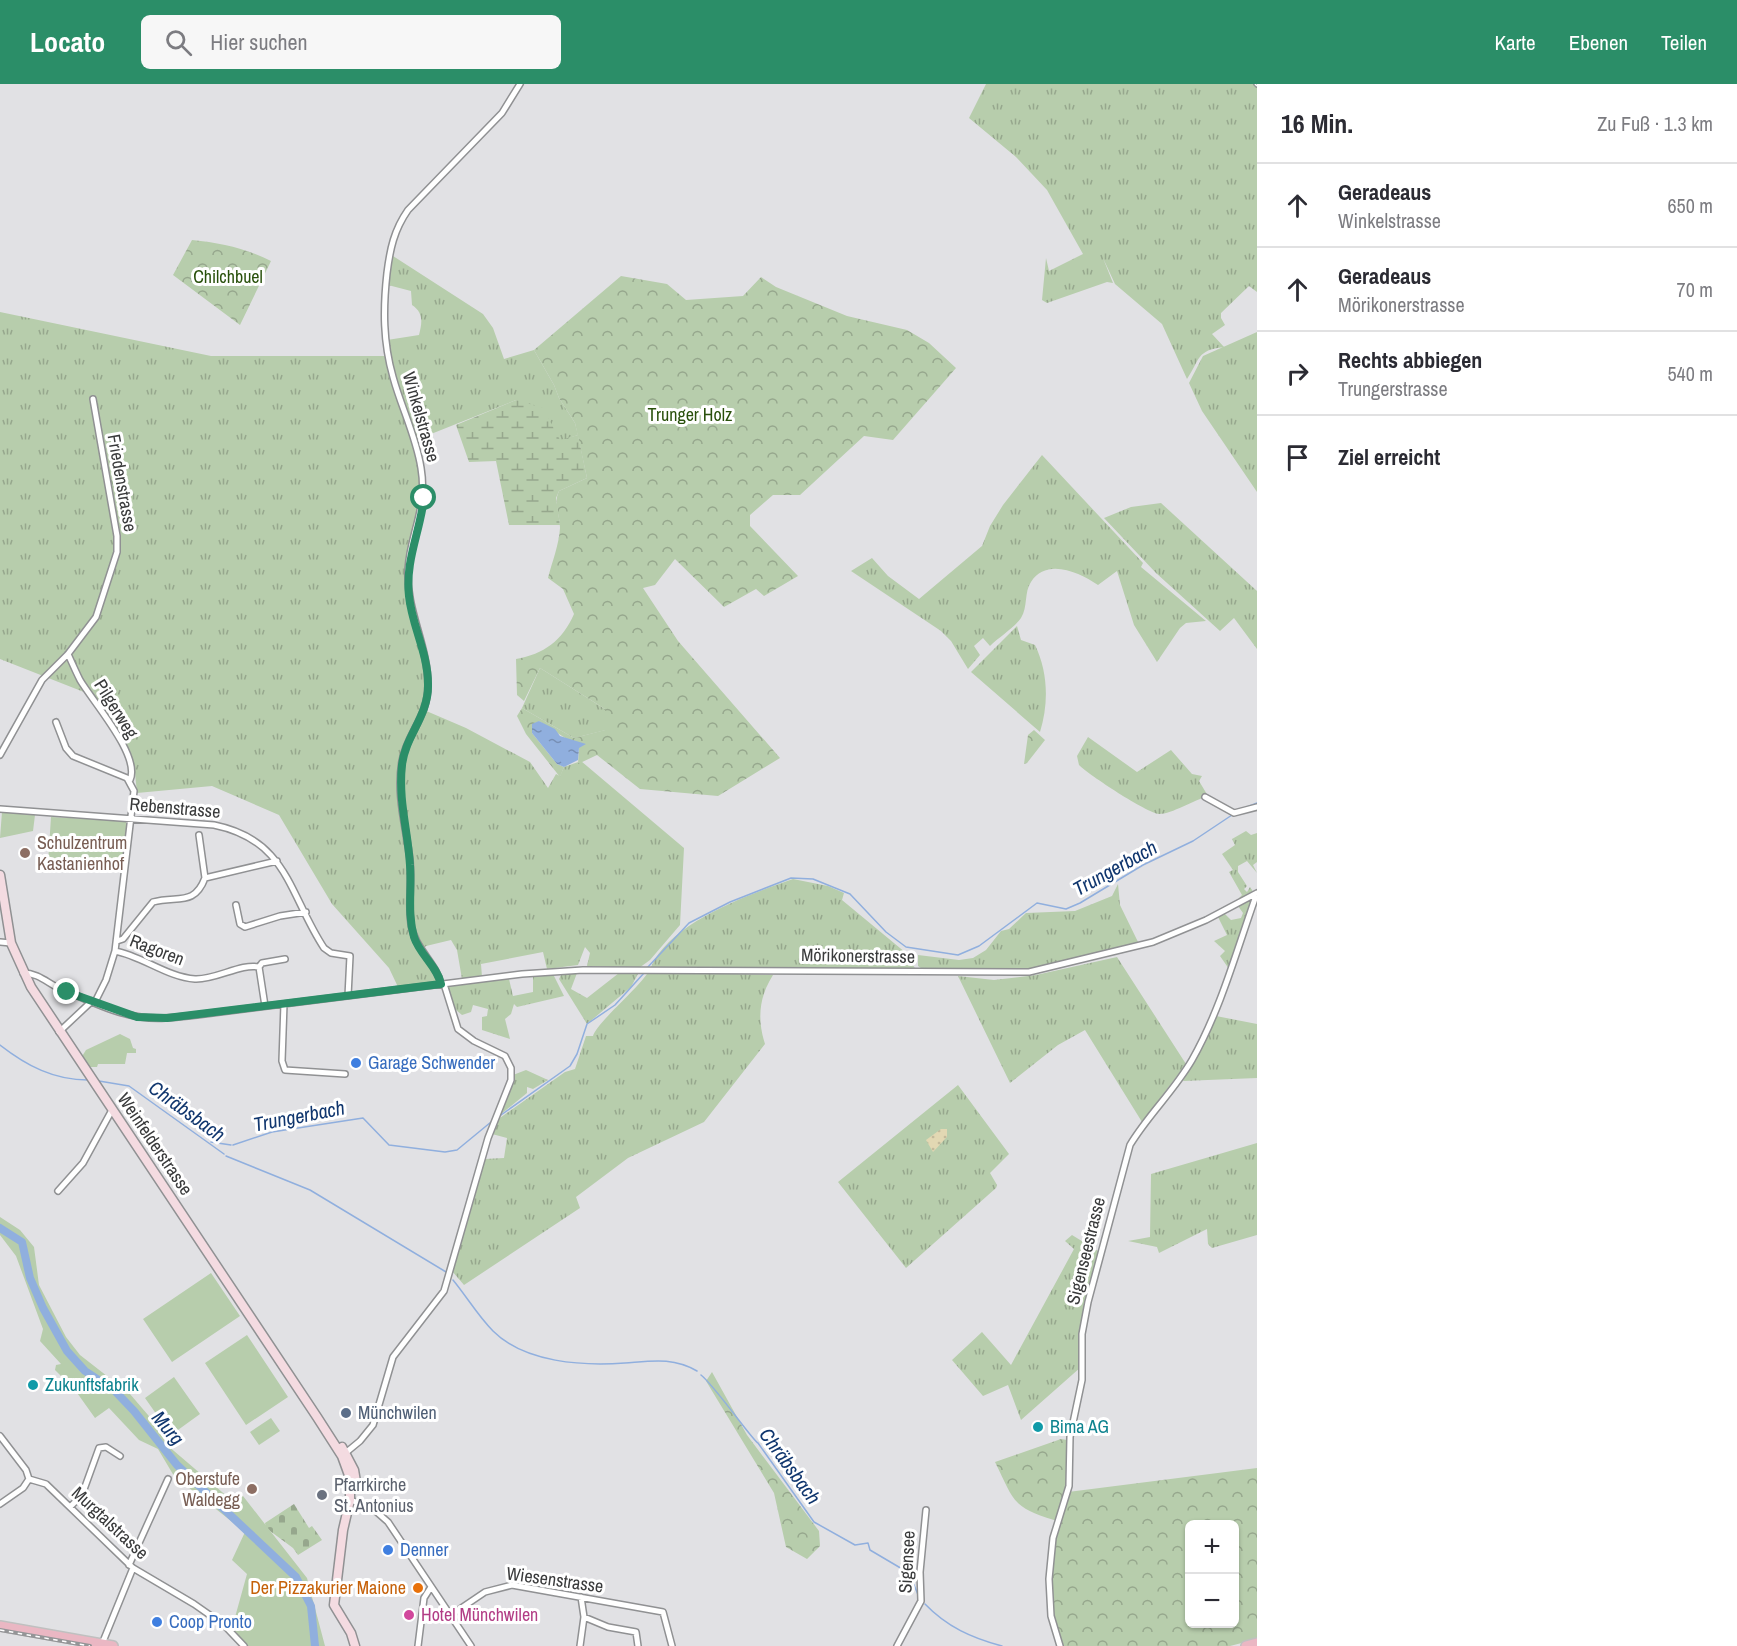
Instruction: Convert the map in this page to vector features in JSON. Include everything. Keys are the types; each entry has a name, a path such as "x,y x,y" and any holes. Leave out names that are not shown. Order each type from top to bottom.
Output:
{"main road":[{"name":"Weinfelderstrasse","path":"0,875 11,943 22,973 344,1455 350,1478 352,1500 342,1537 334,1605 351,1633 355,1646"},
{"path":"0,1626 107,1645"},
{"path":"1246,1646 1257,1643"}],"street":[{"name":"Winkelstrasse","path":"443,984 415,940 411,925 410,861 402,819 401,774 404,751 427,706 428,684 424,653 410,604 408,582 411,549 424,498 418,455 386,346 384,305 390,248 399,222 502,113 520,84"},
{"name":"Friedenstrasse","path":"0,755 42,680 68,654 96,617 117,552 117,536 93,399"},
{"name":"Pilgerweg","path":"68,654 81,680 122,743 131,766 130,780 134,790 117,941 109,972 93,1002"},
{"path":"56,722 66,748 73,756 130,780"},
{"path":"1205,798 1238,813 1257,807"},
{"name":"Rebenstrasse","path":"0,809 229,828 255,840 277,861 325,949 350,958 348,996"},
{"path":"117,941 123,939 153,902 190,897 199,891 205,878 199,835"},
{"path":"205,878 277,861"},
{"name":"Mörikonerstrasse","path":"22,973 34,973 59,988 93,1002 137,1017 151,1018 583,970 1029,972 1153,942 1206,920 1257,893"},
{"name":"Sigenseestrasse","path":"1060,1646 1051,1616 1049,1579 1053,1538 1069,1486 1070,1437 1082,1380 1082,1334 1088,1302 1130,1145 1140,1128 1178,1082 1202,1042 1257,893"},
{"path":"236,905 240,924 245,927 280,916 306,912"},
{"path":"0,942 11,943"},
{"name":"Ragoren","path":"115,951 190,978 212,978 251,966 259,967 262,963 285,959"},
{"path":"259,967 265,1006"},
{"path":"344,1455 373,1425 393,1357 444,1290 488,1138 511,1080 512,1068 505,1056 474,1041 458,1029 443,984"},
{"path":"60,1032 93,1002"},
{"path":"284,1004 282,1061 285,1070 345,1074"},
{"path":"58,1191 82,1163 112,1110"},
{"path":"0,1436 26,1470 29,1479 24,1488 0,1504"},
{"path":"70,1507 82,1495 99,1448 106,1447 120,1456"},
{"name":"Murgtalstrasse","path":"29,1479 46,1484 131,1566 224,1625 242,1645"},
{"path":"107,1645 131,1566 168,1479"},
{"path":"352,1500 371,1507 383,1516 471,1646"},
{"name":"Sigensee","path":"897,1646 921,1601 920,1572 926,1510"},
{"name":"Wiesenstrasse","path":"451,1615 485,1592 502,1586 581,1597 663,1612 672,1646"},
{"path":"418,1646 424,1598 431,1587"},
{"path":"580,1646 584,1617 581,1597"},
{"path":"584,1617 608,1628 636,1632 638,1646"}],"green space":[{"path":"986,84 1253,84 1257,87 1257,292 1249,286 1221,313 1225,325 1212,334 1224,347 1203,353 1187,379 1162,324 1115,284 1103,258 1113,283 1107,282 1047,303 1042,300 1046,258 1049,271 1083,254 1047,190 1016,157 969,118"},
{"name":"Chilchbuel","path":"192,240 233,247 271,261 240,325 173,275"},
{"path":"393,256 483,314 493,328 504,359 534,350 575,423 578,435 560,441 516,400 416,440 398,389 387,340 419,335 421,318 419,311 412,305 411,291 388,285"},
{"name":"Trunger Holz","path":"621,276 667,284 686,300 743,296 761,277 776,287 847,316 907,330 929,343 956,368 893,440 864,436 800,495 773,495 750,515 750,526 798,576 764,596 756,589 724,607 675,559 655,585 643,588 678,641 780,758 718,796 640,789 597,755 578,764 579,747 539,721 532,733 557,764 564,767 560,777 526,734 517,716 522,708 574,738 605,730 605,709 540,668 524,701 517,695 516,659 535,654 551,645 564,632 574,614 563,589 548,578 559,534 557,496 559,491 587,478 575,423 534,350"},
{"path":"0,312 211,356 386,356 418,459 422,495 410,549 407,594 426,678 424,710 466,728 530,762 548,788 556,774 560,776 564,767 581,761 684,848 680,925 650,960 639,968 587,966 590,953 585,947 578,965 547,969 543,952 481,964 482,977 462,979 457,950 451,940 426,946 420,952 437,975 436,981 398,987 389,968 332,904 279,815 212,786 137,793 135,773 94,696 0,659"},
{"path":"1257,332 1257,492 1202,411 1189,383 1203,356"},
{"path":"516,400 543,408 560,440 578,435 587,478 559,491 556,498 560,525 509,525 496,461 469,462 456,425"},
{"path":"1042,455 1143,563 1141,567 1206,621 1186,623 1180,628 1157,662 1134,625 1117,571 1098,585 1073,572 1064,570 1046,570 1038,574 1029,586 1021,618 990,646 983,638 974,646 980,655 968,669 951,641 941,631 851,571 872,558 888,576 919,599 982,546 990,526 1003,505"},
{"path":"1161,503 1257,591 1257,649 1234,618 1220,631 1156,573 1104,518 1131,507"},
{"path":"1017,626 1021,640 1035,645 1043,666 1046,699 1040,732 971,672"},
{"path":"540,668 605,709 606,730 574,738 522,708"},
{"path":"1034,730 1045,740 1024,764 1028,735"},
{"path":"1088,737 1137,772 1171,750 1192,774 1202,776 1199,781 1208,796 1164,813 1153,812 1131,801 1079,765 1077,756"},
{"path":"2,812 35,815 33,831 0,838"},
{"path":"51,817 126,821 128,829 123,869 52,866 48,863"},
{"path":"1246,831 1251,835 1257,833 1257,862 1253,865 1257,873 1247,861 1238,866 1238,872 1247,886 1244,889 1247,892 1250,887 1254,893 1240,900 1242,895 1229,872 1233,870 1222,854 1235,845 1232,839"},
{"path":"793,879 828,886 844,893 842,900 906,953 916,970 651,967 661,951 675,936 693,923 734,902"},
{"path":"1118,884 1120,905 1139,944 1030,970 925,971 918,966 918,955 959,960 973,958 986,950 1001,931 1009,929 1026,913 1075,911 1112,896"},
{"path":"1253,898 1229,969 1220,956 1225,951 1214,941 1227,935 1218,917 1224,913 1231,920 1241,918 1243,913 1238,906"},
{"path":"1117,957 1186,1064 1142,1122 1085,1030 1058,1045 1010,1083 958,976 994,980 1036,975"},
{"path":"639,972 631,987 587,1024 559,979 562,973 577,973 571,989 587,998 619,973"},
{"path":"664,972 773,975 768,983 761,1008 761,1026 765,1044 704,1122 628,1158 576,1197 580,1208 464,1285 452,1271 485,1159 504,1158 507,1138 492,1134 497,1120 565,1072 575,1069 586,1036 593,1036 601,1024 647,974"},
{"path":"553,974 564,996 517,1007 514,1004 511,1014 505,1019 510,1039 482,1030 482,1017 487,1016 488,1009 473,1005 471,1012 462,1015 456,1010 453,1012 447,988 450,985 509,979 513,996 533,992 533,976"},
{"path":"1216,1016 1257,1024 1257,1078 1183,1081"},
{"path":"120,1034 130,1039 133,1048 136,1049 136,1053 127,1053 125,1064 98,1064 97,1067 87,1067 81,1058 86,1050"},
{"path":"526,1070 548,1080 533,1089 527,1087 527,1093 500,1115 513,1075"},
{"path":"958,1085 1009,1154 990,1173 997,1185 996,1188 906,1268 838,1182"},
{"path":"1257,1143 1257,1235 1212,1248 1208,1244 1207,1229 1159,1253 1157,1247 1128,1241 1150,1237 1151,1174"},
{"path":"0,1217 20,1230 34,1247 39,1285 66,1337 80,1355 130,1394 154,1422 167,1445 229,1498 243,1496 307,1578 325,1646 314,1646 309,1616 313,1646 248,1646 232,1628 247,1574 232,1560 245,1532 174,1476 158,1449 139,1440 109,1408 95,1418 75,1390 55,1370 56,1365 61,1364 40,1341 43,1329 16,1256 0,1235"},
{"path":"1072,1235 1098,1251 1083,1323 1081,1367 1021,1420 1008,1385 983,1396 952,1360 982,1332 1011,1365 1074,1249 1065,1241"},
{"path":"211,1273 240,1316 172,1362 143,1319"},
{"path":"247,1335 288,1397 246,1425 205,1363"},
{"path":"712,1372 747,1435 819,1531 820,1546 807,1559 786,1547 774,1493 706,1381"},
{"path":"174,1377 200,1414 171,1435 145,1398"},
{"path":"271,1418 280,1431 259,1445 250,1432"},
{"path":"1061,1439 1067,1440 1067,1488 1058,1519 1054,1520 1021,1506 1011,1494 995,1462"},
{"path":"1257,1468 1257,1639 1230,1646 1060,1646 1050,1587 1053,1550 1068,1492"},
{"path":"294,1504 309,1528 312,1526 322,1540 298,1555 293,1548 266,1528 265,1523"}],"sand":[{"path":"941,1129 947,1129 947,1137 933,1152 926,1140"}],"water":[{"path":"539,721 555,729 560,736 586,744 579,748 578,760 564,767 557,764 532,733 532,724"}],"waterway":[{"name":"Trungerbach","path":"1247,807 1257,803"},
{"name":"Trungerbach","path":"647,968 689,923 730,902 791,878 813,879 850,894 886,932 906,947 958,955 979,946 1037,903 1066,909 1080,903 1143,865 1193,841 1232,815"},
{"name":"Trungerbach","path":"501,1115 570,1066 577,1054 587,1024 615,1005 644,973"},
{"name":"Chräbsbach","path":"0,1045 41,1070 64,1077 88,1080"},
{"name":"Chräbsbach","path":"99,1081 129,1086 224,1154"},
{"name":"Trungerbach","path":"233,1145 272,1132 363,1118 389,1145 445,1152 457,1150 491,1122"},
{"name":"Trungerbach","path":"211,1142 231,1145"},
{"name":"Chräbsbach","path":"226,1156 310,1190 446,1272"},
{"name":"Murg","path":"0,1228 22,1242 30,1278 43,1308 67,1351 85,1371 114,1390 134,1411 177,1465 296,1577 311,1606 315,1646"},
{"name":"Chräbsbach","path":"453,1280 493,1331 506,1342 521,1350 573,1363 609,1364 662,1361 697,1371"},
{"name":"Chräbsbach","path":"701,1375 758,1443 814,1522 855,1545 868,1543 870,1550 909,1573 919,1597"},
{"name":"Chräbsbach","path":"925,1604 960,1631 1002,1646"}],"railway":[{"path":"0,1630 90,1646"}],"place":[{"name":"Schulzentrum Kastanienhof","path":"25,853"},
{"name":"Garage Schwender","path":"356,1063"},
{"name":"Zukunftsfabrik","path":"33,1385"},
{"name":"Münchwilen","path":"346,1413"},
{"name":"Bima AG","path":"1038,1427"},
{"name":"Oberstufe Waldegg","path":"252,1489"},
{"name":"Pfarrkirche St. Antonius","path":"322,1495"},
{"name":"Denner","path":"388,1550"},
{"name":"Der Pizzakurier Maione","path":"418,1588"},
{"name":"Hotel Münchwilen","path":"409,1615"},
{"name":"Coop Pronto","path":"157,1622"}],"route":[{"path":"67,992 137,1017 167,1018 441,984 439,976 419,948 411,925 410,861 401,802 404,751 427,706 428,684 424,653 411,610 408,582 408,564 424,498"}]}
